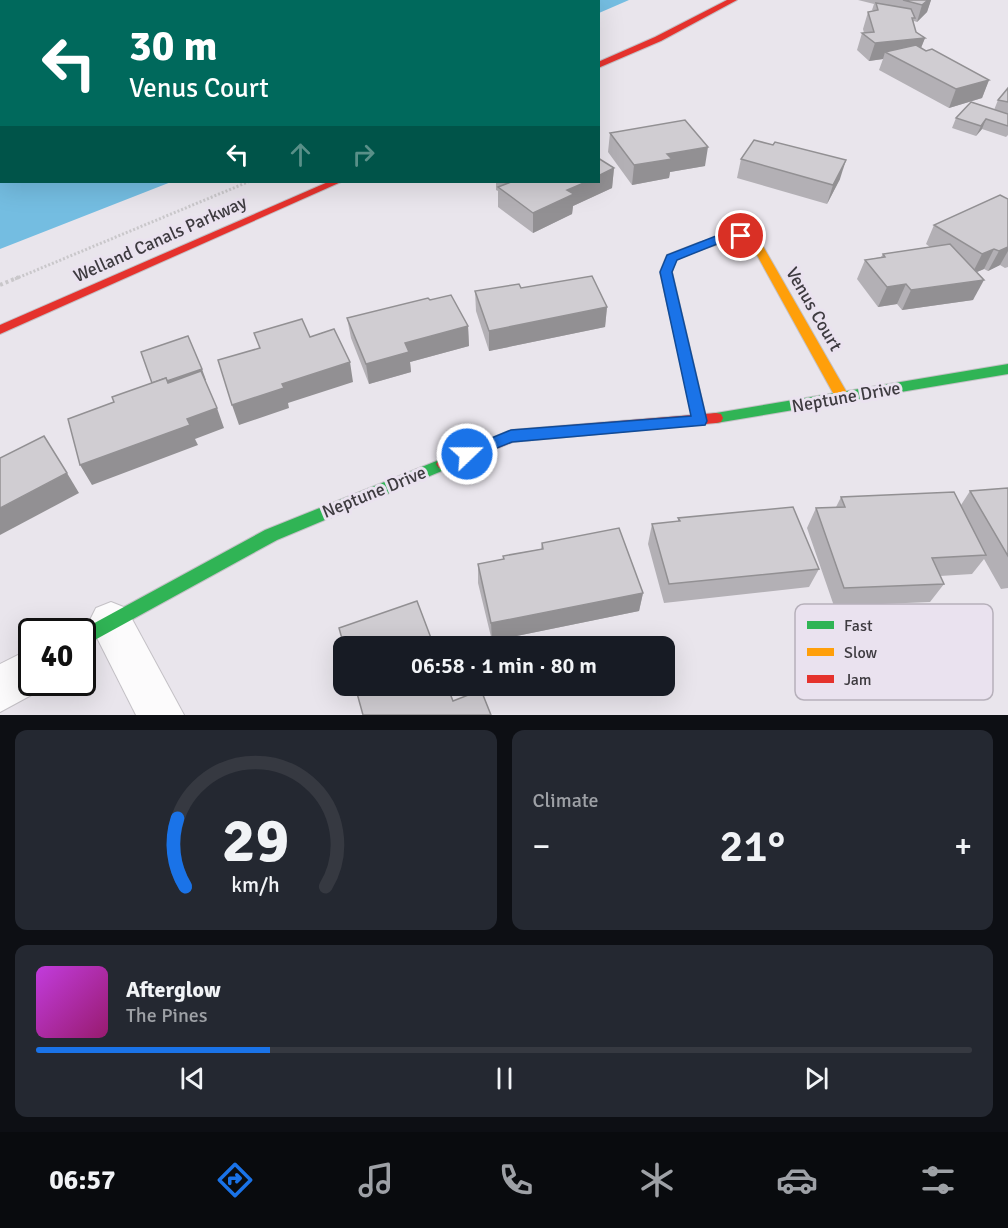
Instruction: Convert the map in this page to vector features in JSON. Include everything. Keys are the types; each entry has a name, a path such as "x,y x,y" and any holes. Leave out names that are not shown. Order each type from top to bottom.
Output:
{"street":[{"path":"600,64 658,39 733,0"},
{"name":"Welland Canals Parkway","path":"0,330 334,183"},
{"name":"Venus Court","path":"699,421 666,272 671,258 720,239 741,236 756,244 843,398"},
{"name":"Neptune Drive","path":"97,631 271,535 511,436 699,421 1008,369"},
{"path":"97,631 161,715"},
{"path":"0,689 18,678"}],"path":[{"path":"0,285 246,183"}],"water":[{"path":"600,0 629,0 600,13"},
{"path":"0,183 168,183 0,249"}],"building":[{"path":"903,0 928,0 922,5"},
{"path":"876,3 911,9 915,18 912,18 916,32 925,38 875,43 862,33 874,32 868,12 878,10"},
{"path":"916,45 926,51 932,49 989,80 956,89 885,52"},
{"path":"1008,88 1008,102 998,100"},
{"path":"971,102 1008,114 1008,126 986,119 981,126 956,118"},
{"path":"685,120 708,147 667,154 672,159 634,165 610,133"},
{"path":"754,140 773,145 775,142 846,160 833,185 741,159"},
{"path":"600,159 614,168 600,175"},
{"path":"508,183 584,183 567,190 574,194 533,213 498,187"},
{"path":"1000,195 1008,199 1008,247 982,254 934,225"},
{"path":"950,244 984,280 911,290 906,284 887,287 865,260 885,257 883,254"},
{"path":"592,276 607,307 489,331 475,291 519,284 521,288"},
{"path":"451,295 468,326 405,343 409,352 366,364 347,318 428,298 430,300"},
{"path":"302,319 310,337 334,329 350,362 282,384 284,388 232,405 218,360 260,348 254,333"},
{"path":"188,336 202,369 167,381 166,378 152,383 141,352"},
{"path":"201,371 217,408 187,419 190,425 80,465 68,419 114,402 112,397 166,378 168,383"},
{"path":"44,436 67,473 0,508 0,458"},
{"path":"1008,488 1008,556 970,491"},
{"path":"954,492 986,555 932,558 944,584 844,588 816,508 845,507 841,497"},
{"path":"793,507 819,569 669,584 652,524 680,521 678,518"},
{"path":"619,528 643,593 491,623 478,564 504,559 503,556 543,549 542,543"},
{"path":"417,601 430,636 341,636 339,628"},
{"path":"358,696 451,696 453,701 466,696 483,696 491,715 363,715"}],"traffic: fast":[{"path":"716,418 1008,369"},
{"path":"96,631 271,535 444,464"}],"traffic: slow":[{"path":"700,421 666,272 671,258 702,245 723,240 734,239 756,244 843,398"}],"traffic: jam":[{"path":"600,64 658,39 733,0"},
{"path":"0,330 334,183"},
{"path":"444,464 511,436 716,418"}],"route":[{"path":"467,454 511,436 699,421 666,272 671,258 720,239 741,236"}]}
